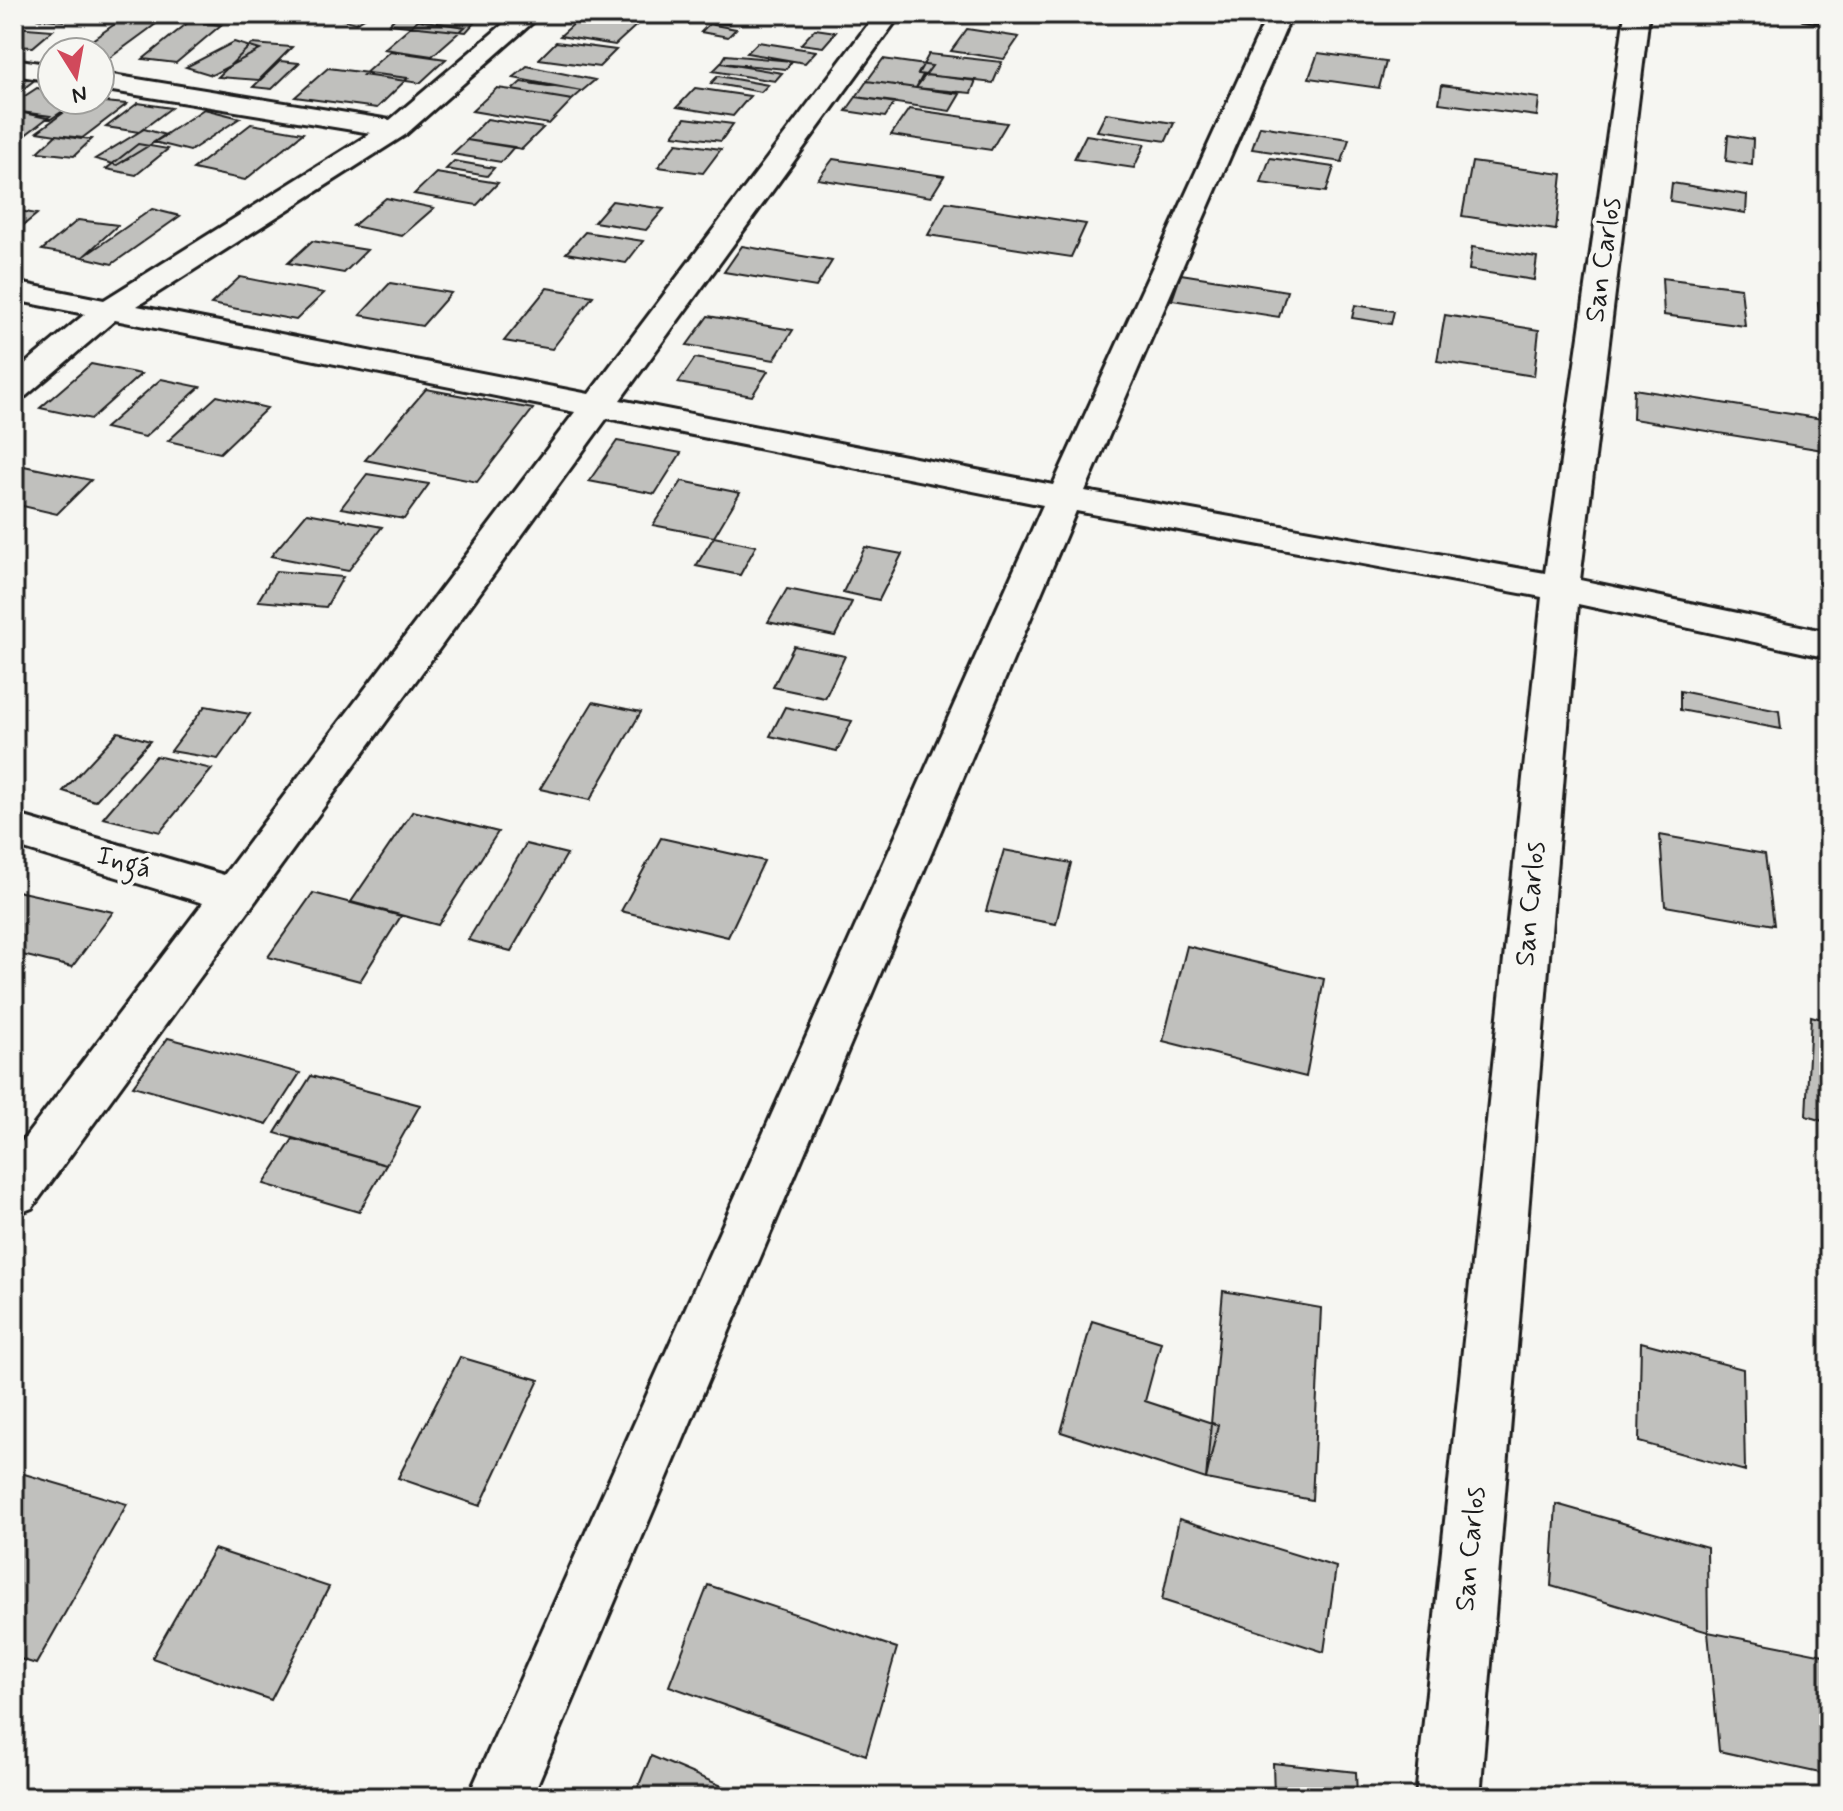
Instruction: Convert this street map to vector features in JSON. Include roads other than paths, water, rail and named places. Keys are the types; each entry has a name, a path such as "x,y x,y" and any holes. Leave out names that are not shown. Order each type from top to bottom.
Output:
{"street":[{"path":"14,389 109,310 396,129 530,14"},
{"path":"14,1192 889,14"},
{"path":"500,1797 1064,498 1280,14"},
{"name":"San Carlos","path":"1448,1797 1561,588 1637,14"},
{"path":"1812,14 1829,16"},
{"path":"14,67 36,70"},
{"path":"116,84 396,129"},
{"path":"14,291 1064,498 1561,588 1829,645"},
{"name":"Ingá","path":"14,830 235,895"}]}
